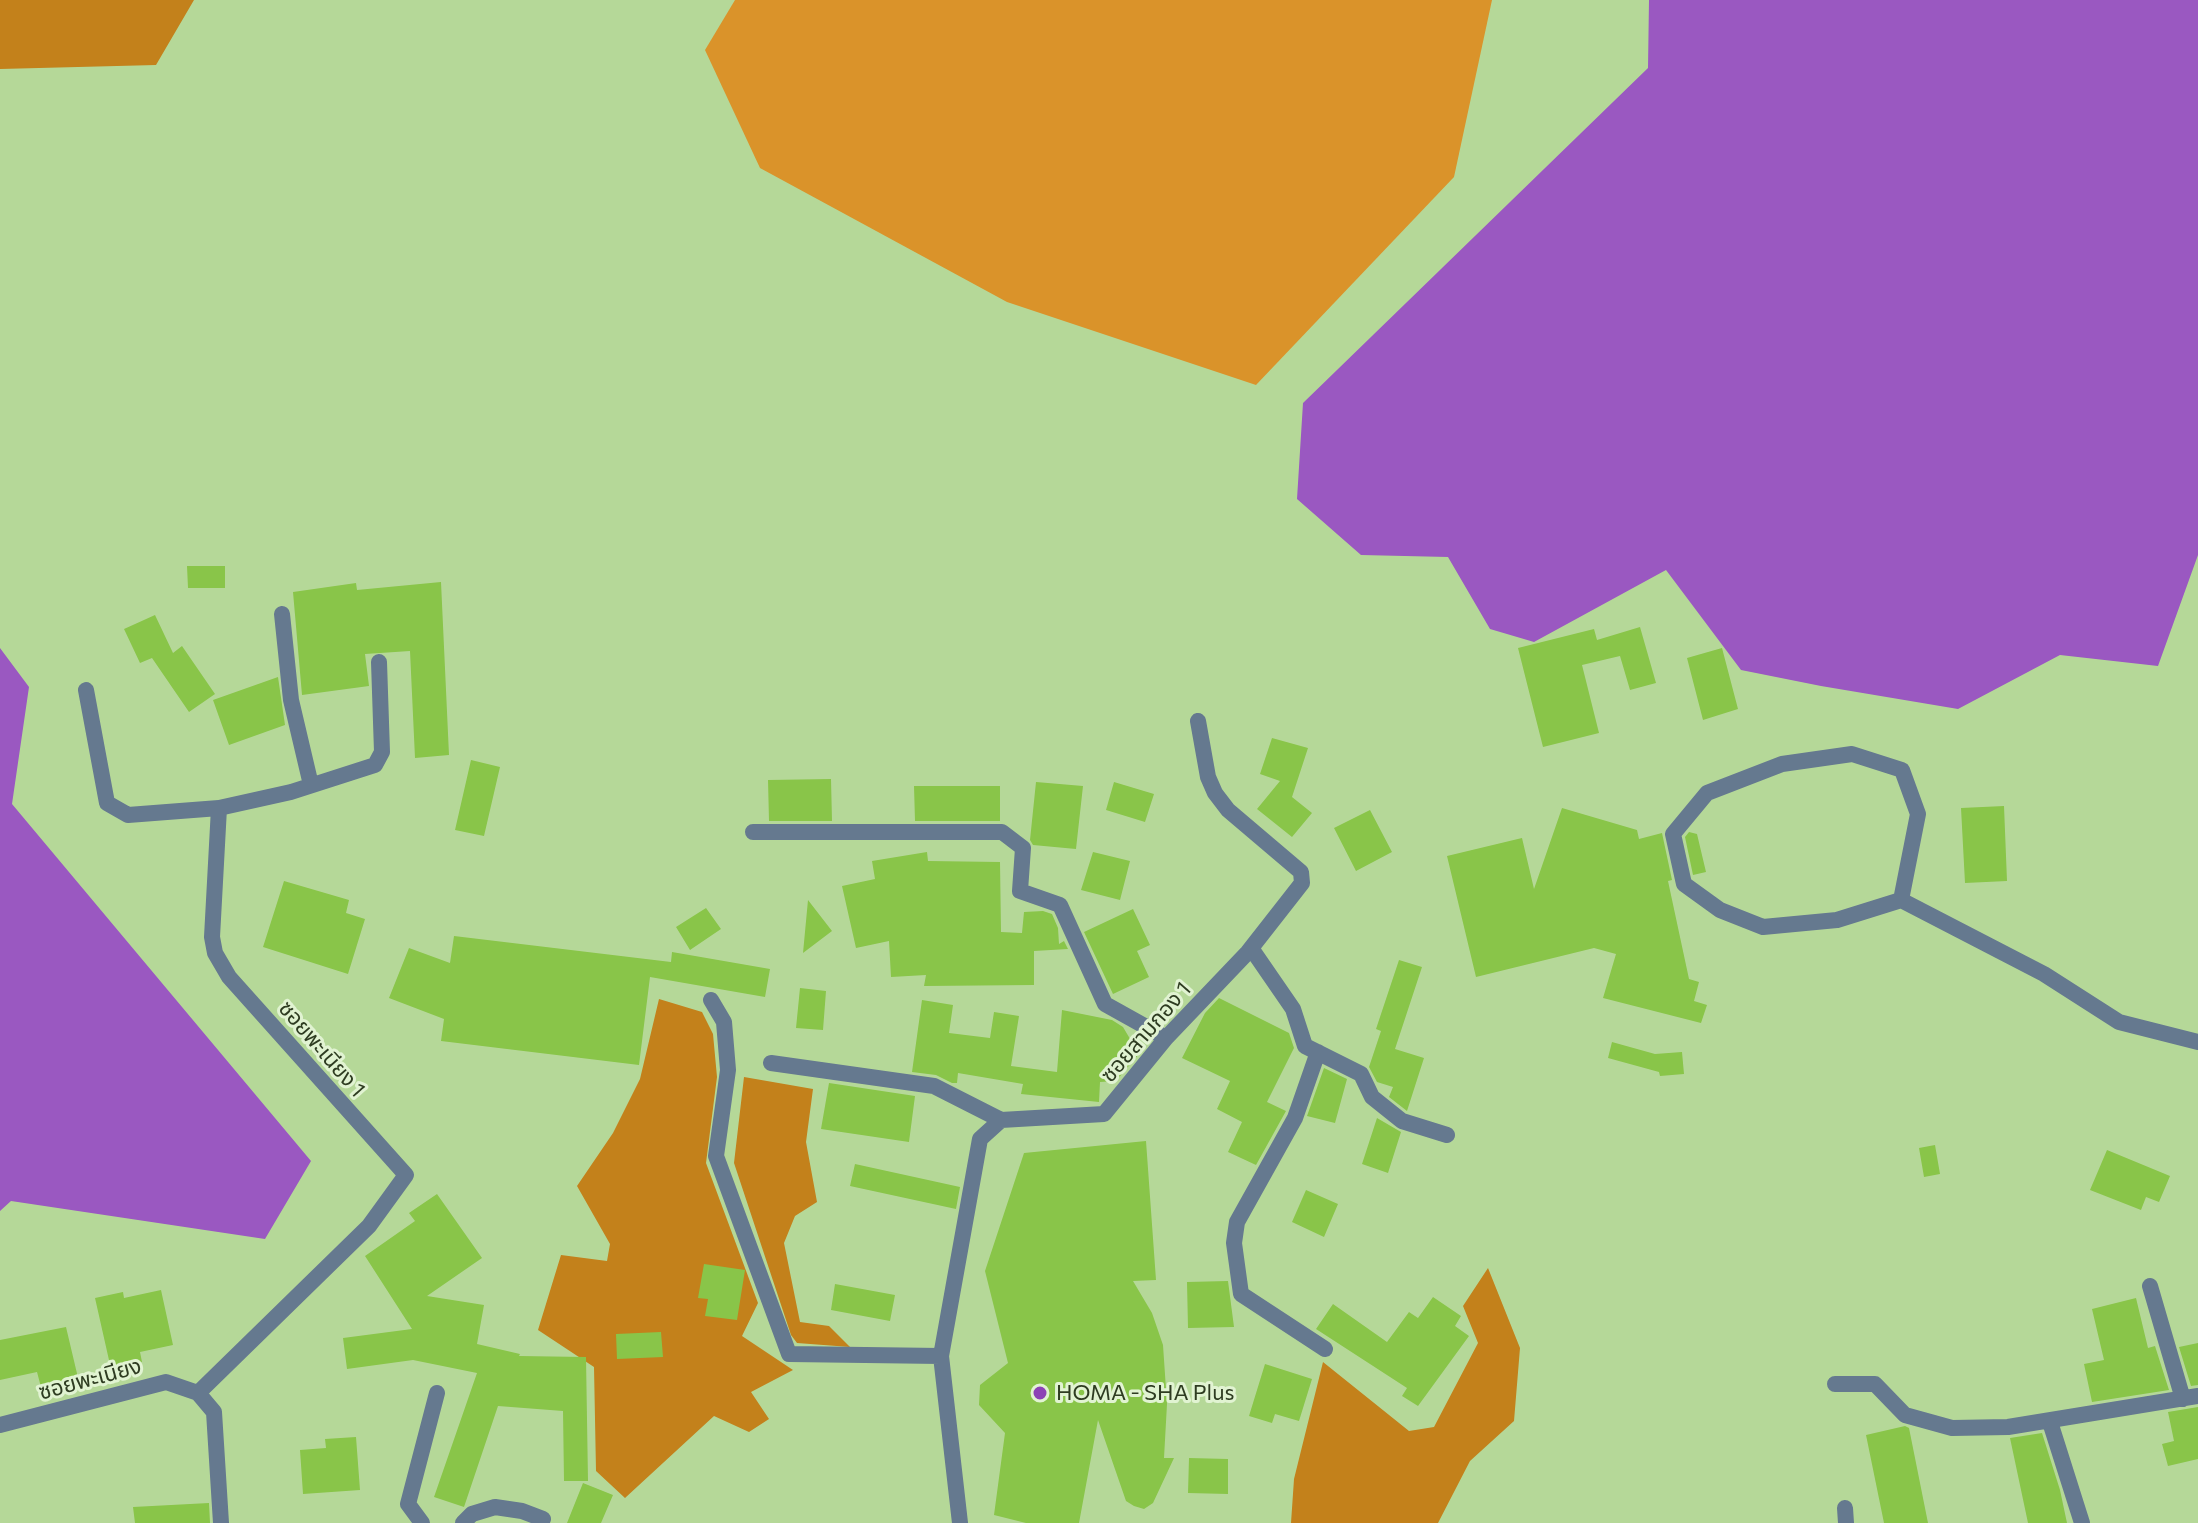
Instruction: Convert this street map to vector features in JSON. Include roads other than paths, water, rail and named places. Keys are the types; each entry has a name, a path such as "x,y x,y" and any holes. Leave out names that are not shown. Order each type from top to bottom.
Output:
{"street":[{"path":"282,614 291,700 311,785"},
{"path":"86,690 107,803 128,815 219,808 375,765 382,752 379,662"},
{"name":"ซอยสามกอง 1","path":"1001,1120 1104,1114 1166,1038 1251,948 1297,891 1303,876 1228,810 1215,793 1208,777 1198,721"},
{"path":"1901,900 1918,814 1902,770 1852,754 1782,764 1707,793 1673,834 1684,884 1720,910 1763,927 1837,920 1901,900 2044,974 2119,1022 2198,1042"},
{"name":"ซอยพะเนียง 1","path":"198,1393 369,1226 406,1175 229,977 215,953 212,937 219,808"},
{"path":"753,832 1002,832 1023,848 1020,891 1060,905 1105,1004 1166,1038"},
{"path":"1251,948 1293,1009 1305,1046 1361,1074 1372,1097 1402,1121 1447,1135"},
{"path":"711,1000 724,1022 728,1070 716,1156 789,1354 941,1356"},
{"path":"1318,1052 1295,1118 1237,1222 1234,1243 1241,1294 1325,1349"},
{"path":"771,1063 934,1086 1001,1120 980,1139 941,1356 960,1523"},
{"path":"1835,1384 1865,1381 1875,1384 1905,1415 1952,1428 2008,1427 2050,1422 2190,1397 2150,1286"},
{"name":"ซอยพะเนียง","path":"0,1425 166,1382 198,1393"},
{"path":"198,1393 214,1412 221,1523"},
{"path":"422,1523 408,1504 437,1393"},
{"path":"2050,1422 2082,1523"},
{"path":"463,1523 472,1514 495,1507 522,1511 543,1519"}],"place":[{"name":"HOMA - SHA Plus","path":"1040,1393"}]}
